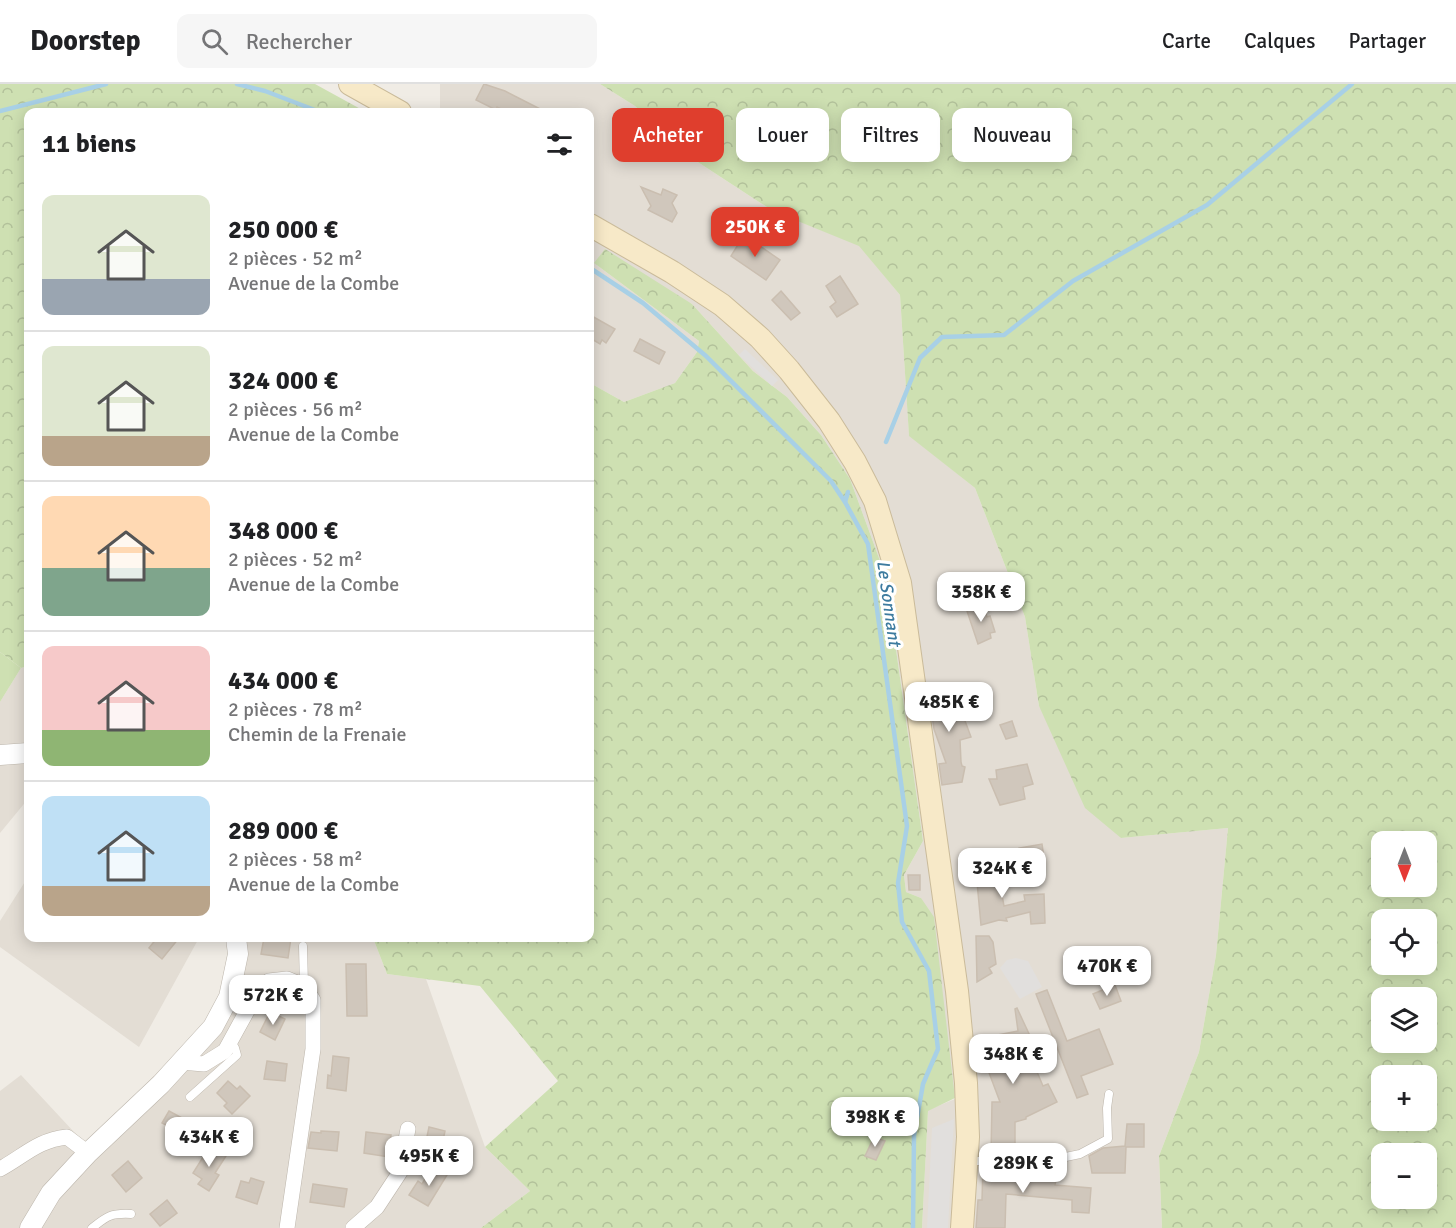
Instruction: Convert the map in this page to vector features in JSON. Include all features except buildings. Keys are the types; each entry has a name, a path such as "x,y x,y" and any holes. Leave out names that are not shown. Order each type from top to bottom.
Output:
{"main road":[{"path":"350,84 393,108"},
{"path":"594,227 722,304 760,339 789,370 829,421 855,462 875,501 900,583 957,991 966,1083 968,1137 962,1228"}],"street":[{"path":"0,755 24,753"},
{"path":"30,1228 51,1193 213,1027 229,997 238,954 236,942"},
{"path":"181,1062 204,1064 216,1059 225,1051 258,991 269,981 287,979 304,986 313,1000 313,1049 287,1228"},
{"path":"353,1228 377,1207 400,1172 408,1129"},
{"path":"0,1169 37,1145 52,1139 67,1137 88,1153"}],"lane":[{"path":"303,946 304,986"},
{"path":"190,1097 237,1055 231,1042"},
{"path":"967,1161 1018,1161 1080,1154 1108,1139 1109,1094"},
{"path":"92,1228 107,1216 115,1213 130,1214"}],"shaded area":[{"path":"440,84 600,84 637,108 612,108 612,162 698,162 773,211 859,245 900,295 909,435 975,488 1025,617 1039,706 1121,838 1228,828 1216,955 1199,1052 1159,1156 1162,1228 922,1228 928,1110 955,1099 921,898 906,892 904,875 923,841 883,569 850,479 821,435 787,397 753,371 692,304 594,263 594,108 440,108"},
{"path":"594,263 699,341 697,352 675,383 624,402 594,385"},
{"path":"745,349 778,380 772,386 739,355"},
{"path":"24,667 24,804 0,833 0,702 21,668"},
{"path":"24,883 24,942 197,942 139,1047 0,947 0,921"},
{"path":"229,942 375,942 387,974 426,979 485,1147 530,1191 481,1228 0,1228 0,1091 21,1075 87,1146 217,1010 232,956"},
{"path":"1016,958 1028,961 1042,987 1020,999 1000,968 1007,960"},
{"path":"954,1119 948,1228 927,1228 932,1128"}],"green space":[{"path":"0,84 315,84 359,108 24,108 24,667 21,668 0,652"},
{"path":"600,84 1456,84 1456,1228 1162,1228 1159,1156 1199,1052 1216,955 1228,828 1121,838 1085,808 1039,706 1025,617 975,488 909,436 900,295 859,246 773,211 698,162 724,162 724,108 637,108"},
{"path":"605,249 692,304 753,371 787,397 821,435 850,479 883,569 923,841 904,875 906,892 921,898 934,917 955,1098 928,1111 922,1228 481,1228 530,1191 485,1147 558,1081 480,986 387,974 375,942 594,942 594,385 624,402 675,383 697,352 699,341 594,263"},
{"path":"0,652 21,668 0,702"}],"waterway":[{"name":"Le Sonnant","path":"0,111 106,84"},
{"name":"Le Sonnant","path":"237,84 265,91 310,108"},
{"path":"886,442 920,358 942,337 1004,335 1073,281 1207,205 1352,84"},
{"name":"Le Sonnant","path":"594,271 643,303 706,356 831,481 868,544 907,826 898,883 902,922 929,971 938,1049 923,1084 914,1135 913,1228"},
{"path":"845,502 848,492"}]}
